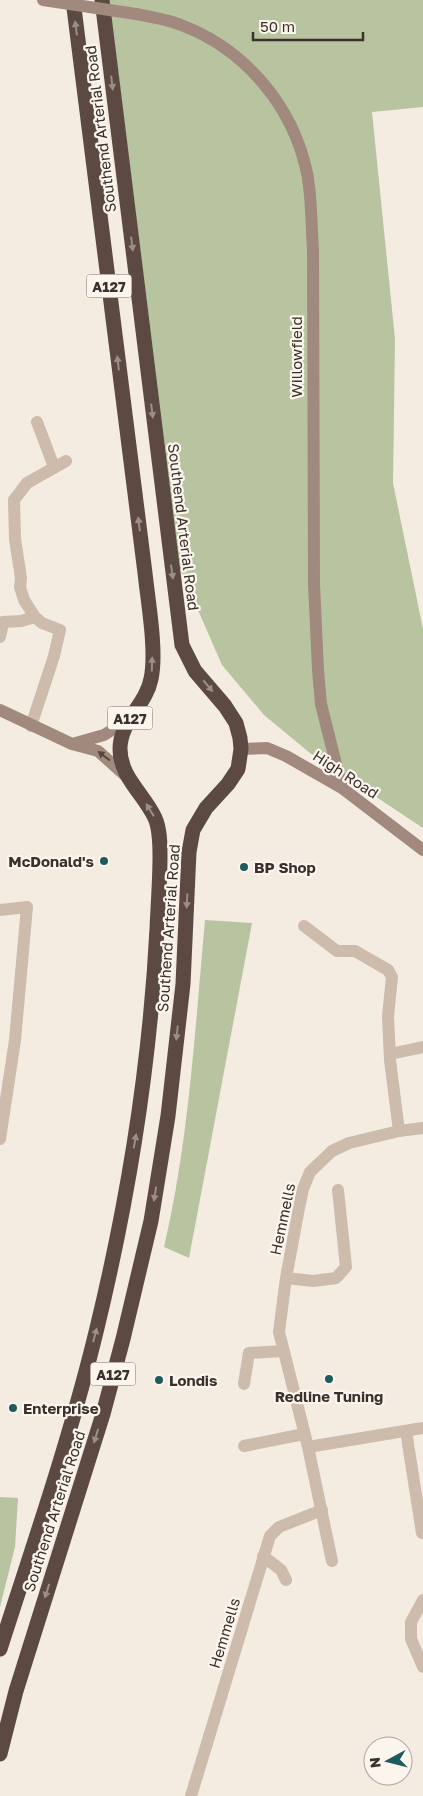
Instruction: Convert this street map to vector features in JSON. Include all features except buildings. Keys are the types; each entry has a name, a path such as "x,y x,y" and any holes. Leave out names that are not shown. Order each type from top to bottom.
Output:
{"highway":[{"name":"Southend Arterial Road","path":"0,1649 66,1439 97,1329 122,1219 141,1106 154,980 160,856 157,820 128,779 122,764 120,749 122,734 128,720 142,700 151,681 153,653 145,573 73,0"},
{"name":"Southend Arterial Road","path":"0,1754 16,1691 103,1414 151,1221 168,1116 182,994 189,852 193,830 206,808 228,784 238,769 241,749 236,723 195,671 182,645 102,0"}],"street":[{"name":"Willowfield","path":"43,0 136,14 181,25 220,45 245,64 265,85 290,122 303,158 310,197 313,249 314,565 318,670 321,704 342,788"},
{"path":"37,422 54,467"},
{"path":"31,726 54,656 60,630 42,623 24,600 20,587 21,578 15,539 14,500 27,483 66,461"},
{"path":"0,636 3,622 21,621 35,616"},
{"path":"0,710 72,744 98,751 109,759 128,779"},
{"path":"72,744 104,735 128,720"},
{"name":"High Road","path":"241,749 267,748 286,756 342,788 423,850"},
{"path":"0,910 27,907 15,1040 0,1139"},
{"path":"304,926 337,951 355,951 388,970 392,977 388,1016 390,1054 399,1131"},
{"path":"390,1054 423,1048"},
{"name":"Hemmells","path":"332,1560 308,1447 279,1332 286,1278 303,1189 310,1172 332,1151 350,1143 399,1131 423,1128"},
{"name":"Hemmells","path":"286,1278 313,1281 336,1278 346,1267 338,1190"},
{"path":"244,1384 249,1353 283,1351"},
{"path":"308,1447 423,1428"},
{"path":"406,1431 422,1533"},
{"path":"244,1446 304,1434"},
{"name":"Hemmells","path":"191,1796 270,1536 279,1527 322,1510"},
{"path":"263,1556 281,1570 286,1580"},
{"path":"423,1600 411,1622 411,1639 423,1666"}],"green space":[{"path":"109,0 423,0 423,107 372,112 395,339 393,483 423,629 423,828 310,753 264,715 222,665 180,569"},
{"path":"205,920 252,923 189,1258 164,1247 180,1166"},
{"path":"0,1497 18,1498 15,1547 0,1607"}],"place":[{"name":"McDonald's","path":"104,861"},
{"name":"BP Shop","path":"244,867"},
{"name":"Redline Tuning","path":"329,1379"},
{"name":"Londis","path":"159,1380"},
{"name":"Enterprise","path":"13,1408"}]}
